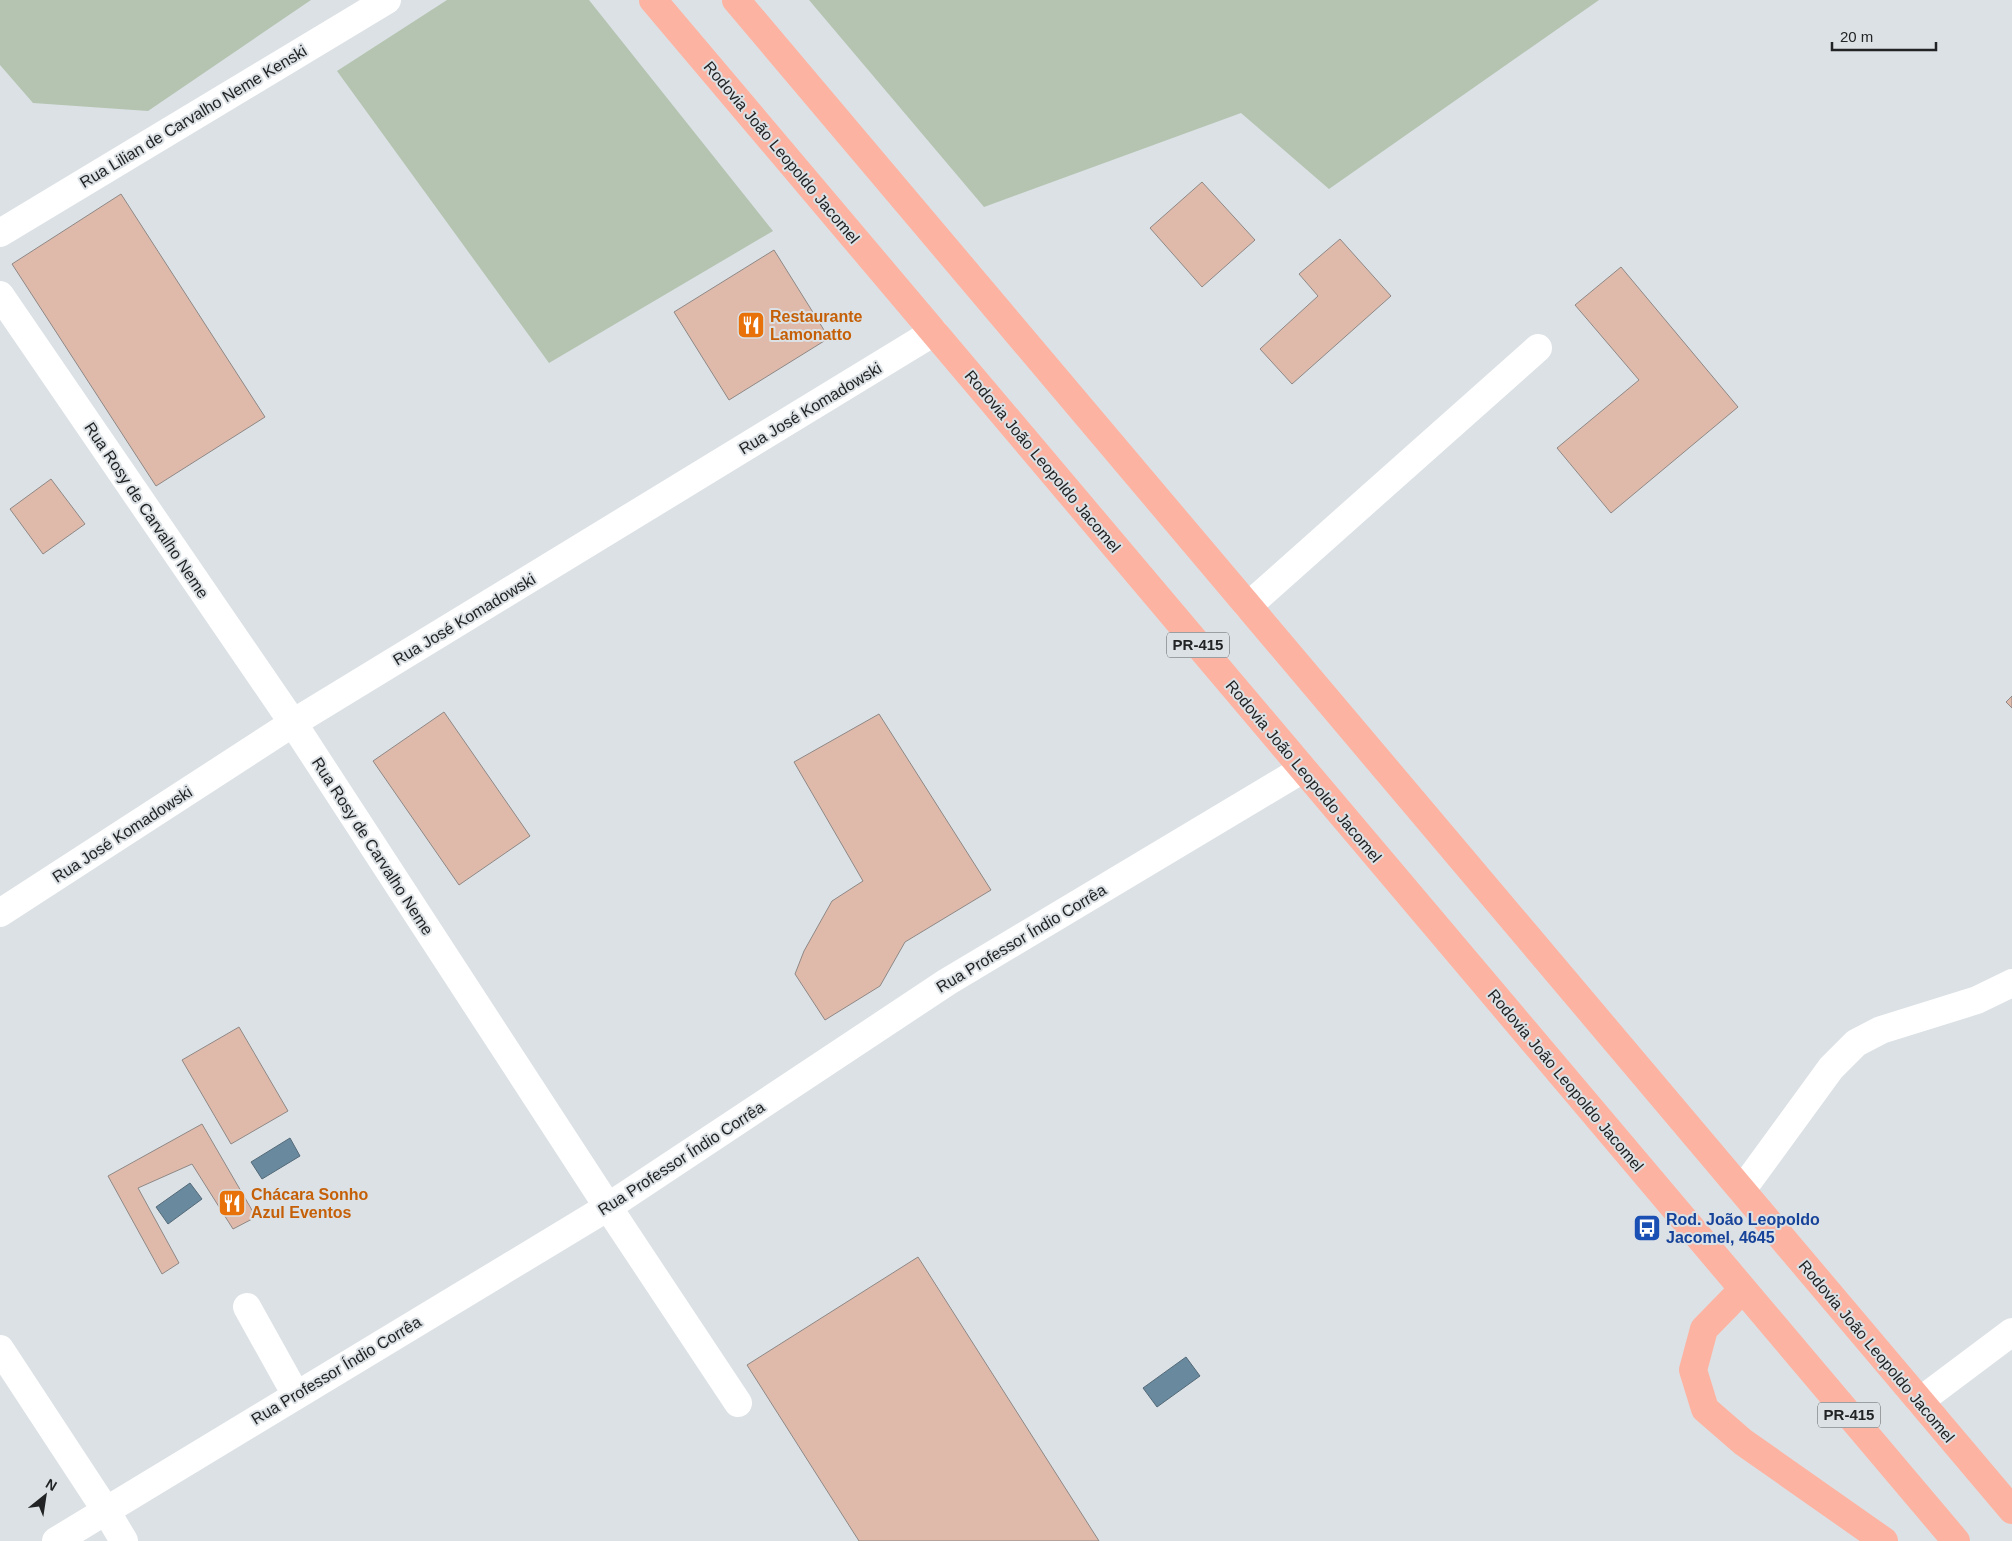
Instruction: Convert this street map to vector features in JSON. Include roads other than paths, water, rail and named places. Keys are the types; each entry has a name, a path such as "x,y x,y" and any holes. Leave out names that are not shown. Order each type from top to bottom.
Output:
{"highway":[{"name":"Rodovia João Leopoldo Jacomel","path":"653,0 1956,1541"},
{"name":"Rodovia João Leopoldo Jacomel","path":"736,0 2012,1510"},
{"path":"1743,1289 1704,1329 1693,1370 1705,1409 1743,1442 1884,1541"}],"street":[{"name":"Rua Lilian de Carvalho Neme Kenski","path":"0,233 387,0"},
{"name":"Rua Rosy de Carvalho Neme","path":"0,296 293,723 738,1403"},
{"name":"Rua José Komadowski","path":"0,913 293,723 934,332"},
{"path":"1248,606 1538,348"},
{"name":"Rua Professor Índio Corrêa","path":"56,1541 105,1509 608,1207 947,982 1303,769"},
{"path":"1742,1190 1831,1068 1856,1043 1881,1030 1977,1000 2012,983"},
{"path":"247,1307 296,1395"},
{"path":"1920,1401 2012,1332"},
{"path":"0,1348 124,1541"}],"water":[{"path":"290,1138 300,1156 262,1179 251,1162"},
{"path":"190,1183 202,1199 168,1224 156,1207"},
{"path":"1186,1357 1200,1376 1157,1407 1143,1388"}],"place":[{"name":"Restaurante Lamonatto","path":"751,325"},
{"name":"Chácara Sonho Azul Eventos","path":"232,1203"},
{"name":"Rod. João Leopoldo Jacomel, 4645","path":"1647,1228"}]}
